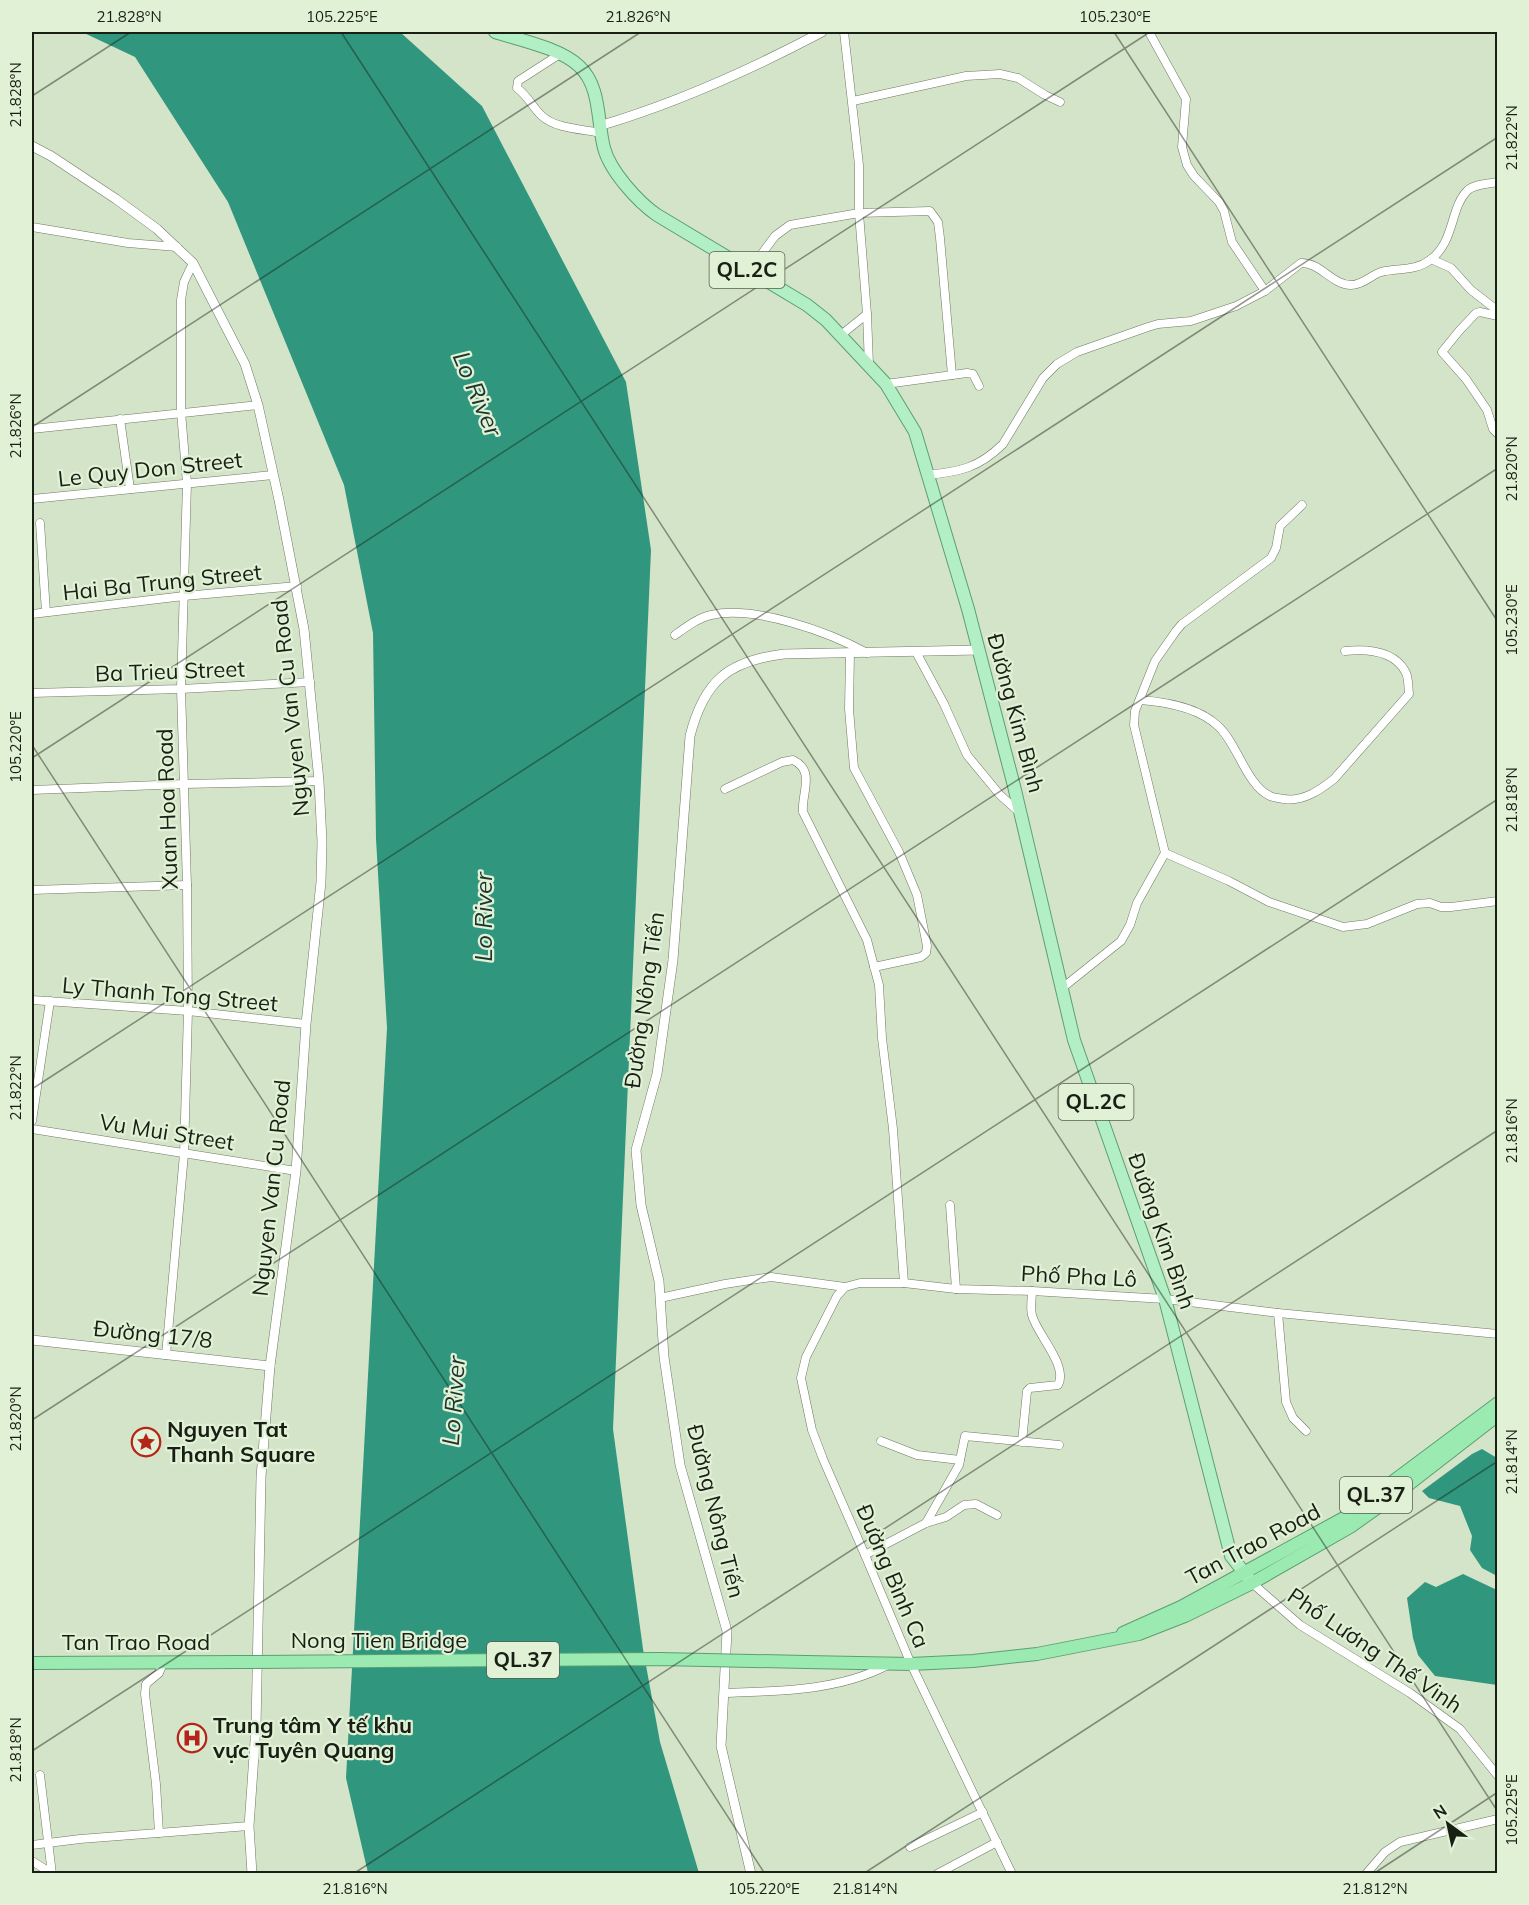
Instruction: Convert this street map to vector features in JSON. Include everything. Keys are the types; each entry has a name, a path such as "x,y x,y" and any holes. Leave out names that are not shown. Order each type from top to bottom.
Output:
{"highway":[{"name":"Tan Trao Road","path":"806,1662 911,1664 973,1660 1037,1654 1139,1634 1185,1616 1344,1518 1497,1403"},
{"name":"Tan Trao Road","path":"1248,1578 1350,1527 1497,1415"},
{"name":"Nong Tien Bridge","path":"240,1662 660,1659 806,1662"},
{"name":"Tan Trao Road","path":"32,1664 240,1662"}],"main road":[{"name":"Đường Kim Bình","path":"495,32 560,54 580,66 593,85 600,130 608,158 630,190 646,208 807,305 826,320 886,384 915,432 968,609 1021,814 1061,989 1082,1062 1165,1299 1231,1556 1248,1578"}],"street":[{"path":"560,54 518,81 517,88 545,119 558,124 600,130 689,95 822,32"},
{"path":"844,32 859,165 859,213 869,365"},
{"path":"1149,32 1186,99 1182,147 1186,165 1219,202 1224,211 1232,242 1265,291"},
{"path":"853,102 966,76 1000,74 1018,78 1060,102"},
{"name":"Nguyen Van Cu Road","path":"32,146 116,199 157,229 193,262 245,364 258,405 304,629 319,782 321,882 306,1024 296,1171 270,1366 261,1477 256,1727 249,1826 252,1874"},
{"path":"926,475 959,472 994,453 1003,444 1048,371 1077,352 1158,324 1191,321 1236,306 1265,291 1302,263 1309,263 1340,282 1350,285 1359,284 1381,272 1413,268 1431,259 1450,234 1460,201 1467,190 1475,186 1497,182"},
{"path":"749,271 775,236 790,225 859,213 926,209 935,216 938,222 952,375"},
{"path":"32,227 128,243 177,247"},
{"path":"1431,259 1451,268 1471,290 1497,311"},
{"name":"Xuan Hoa Road","path":"166,1355 184,1154 188,1011 188,885 181,689 187,483 181,412 181,300 184,282 193,262"},
{"path":"1497,316 1476,313 1442,352 1466,379 1486,410 1497,434"},
{"path":"841,335 867,314"},
{"path":"886,384 967,373 973,375 979,386"},
{"path":"32,429 258,405"},
{"path":"120,419 130,489"},
{"name":"Le Quy Don Street","path":"32,499 273,475"},
{"path":"1061,989 1121,941 1130,926 1137,903 1166,853 1134,724 1135,711 1159,652 1182,624 1271,558 1276,548 1280,526 1302,505"},
{"path":"40,524 46,612"},
{"name":"Hai Ba Trung Street","path":"32,614 184,596 297,586"},
{"path":"675,635 695,621 710,615 734,612 757,614 824,632 867,652"},
{"name":"Đường Nông Tiến","path":"750,1874 721,1746 727,1631 680,1466 664,1357 659,1281 641,1205 636,1150 657,1074 673,960 690,736 695,714 706,692 721,676 741,664 763,657 784,654 978,650"},
{"path":"1140,700 1157,701 1191,710 1209,718 1220,727 1252,779 1262,790 1271,796 1292,800 1315,792 1334,778 1409,694 1408,677 1398,662 1377,651 1345,651"},
{"path":"916,652 977,769 1021,814"},
{"path":"850,653 849,709 854,768 899,852 917,895 927,946 926,953 921,957 874,967"},
{"name":"Ba Trieu Street","path":"32,693 181,689 310,682"},
{"path":"725,789 782,762 793,760 798,762 807,778 807,788 802,803 803,812 867,940 879,985 882,1038 893,1128 904,1283"},
{"path":"32,790 319,782"},
{"path":"1003,796 1014,786"},
{"path":"1166,853 1269,902 1343,927 1367,924 1417,904 1430,903 1441,907 1451,907 1497,901"},
{"path":"32,890 188,885"},
{"name":"Ly Thanh Tong Street","path":"32,1000 188,1011 306,1024"},
{"path":"32,1121 50,1002"},
{"name":"Vu Mui Street","path":"32,1128 296,1171"},
{"path":"950,1205 956,1289"},
{"name":"Phố Pha Lô","path":"660,1298 771,1277 845,1287 860,1283 904,1283 956,1289 1165,1299 1278,1313 1497,1334"},
{"name":"Đường Bình Ca","path":"845,1287 837,1296 806,1358 801,1378 812,1430 911,1664 1012,1874"},
{"path":"1022,1442 1027,1391 1030,1388 1058,1385 1061,1382 1054,1357 1032,1315 1032,1291"},
{"path":"1278,1313 1286,1402 1293,1418 1306,1431"},
{"name":"Đường 17/8","path":"32,1340 270,1366"},
{"path":"926,1523 960,1460 965,1436 1059,1445"},
{"path":"881,1441 917,1455 960,1460"},
{"path":"865,1554 926,1523 946,1517 964,1505 976,1504 998,1515"},
{"name":"Phố Lương Thế Vinh","path":"1248,1578 1299,1625 1410,1693 1460,1728 1497,1776"},
{"path":"159,1833 156,1784 145,1694 146,1684 159,1673 163,1663"},
{"path":"725,1693 793,1690 826,1685 849,1680 891,1664"},
{"path":"40,1775 51,1873"},
{"path":"910,1847 983,1812"},
{"path":"1366,1874 1385,1852 1400,1842 1497,1820"},
{"path":"32,1845 249,1826"},
{"path":"937,1874 997,1842"},
{"path":"32,1861 51,1873"}],"water":[{"name":"Lo River","path":"82,32 400,32 482,106 626,382 651,550 613,1429 643,1649 660,1742 699,1873 368,1873 346,1778 387,1028 376,839 373,633 344,485 228,202 135,57"},
{"path":"1482,1449 1497,1458 1497,1576 1482,1568 1470,1550 1472,1536 1460,1506 1429,1498 1422,1491"},
{"path":"1463,1574 1497,1590 1497,1685 1435,1676 1418,1655 1407,1598 1425,1582 1436,1587"}],"place":[{"name":"Nguyen Tat Thanh Square","path":"146,1442"},
{"name":"Trung tâm Y tế khu vực Tuyên Quang","path":"192,1738"}]}
